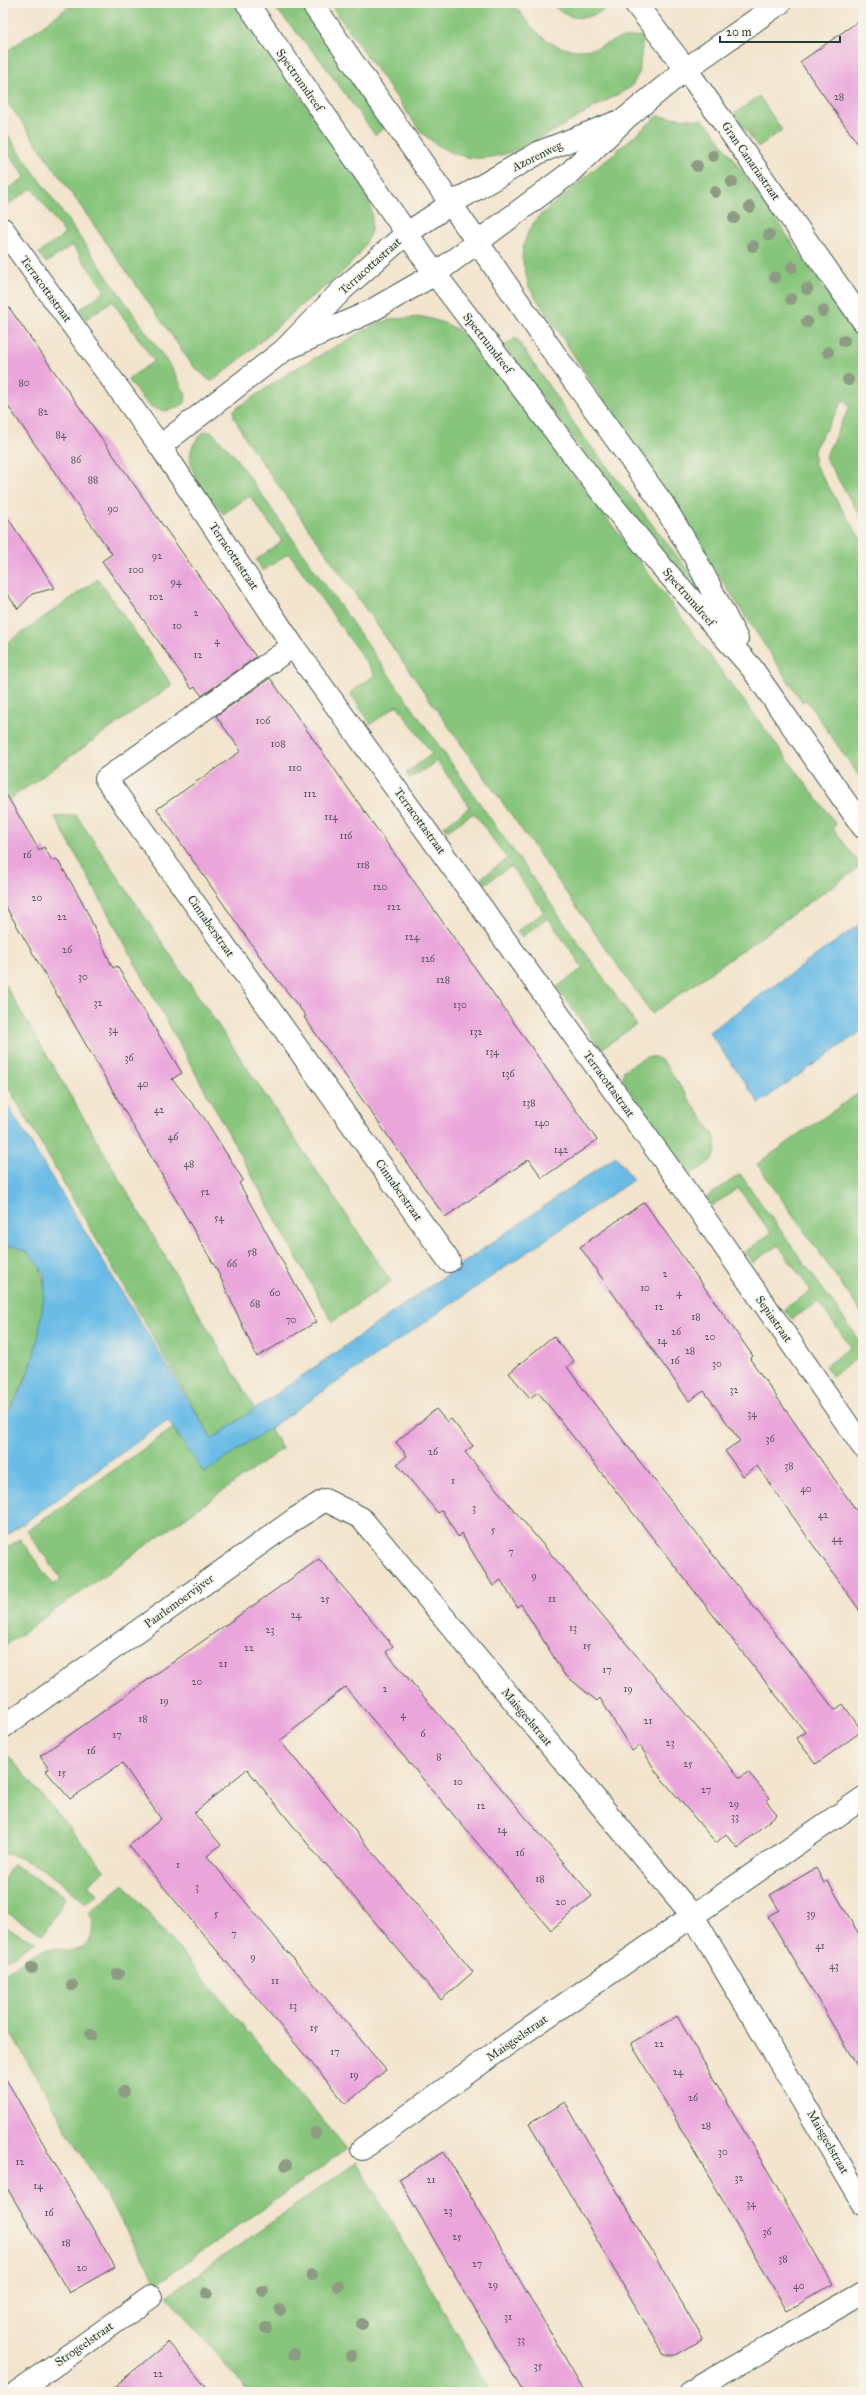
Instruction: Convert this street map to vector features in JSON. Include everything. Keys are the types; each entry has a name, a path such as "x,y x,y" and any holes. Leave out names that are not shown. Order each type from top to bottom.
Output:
{"street":[{"name":"Spectrumdreef","path":"247,3 435,274 634,532 751,667 861,825"},
{"name":"Spectrumdreef","path":"312,3 452,203 563,366 663,504 693,554 751,667"},
{"name":"Gran Canariastraat","path":"635,3 686,69 863,321"},
{"name":"Azorenweg","path":"435,274 479,243 568,175 626,118 686,69 780,3"},
{"name":"Azorenweg","path":"406,234 452,203 540,152 626,118"},
{"name":"Terracottastraat","path":"3,229 160,446 293,646 686,1192"},
{"name":"Terracottastraat","path":"160,446 284,350 343,289 406,234"},
{"name":"Terracottastraat","path":"284,350 369,312 435,274"},
{"name":"Cinnaberstraat","path":"293,646 106,779 449,1260"},
{"name":"Sepiastraat","path":"686,1192 863,1446"},
{"name":"Paarlemoervijver","path":"3,1727 295,1519 325,1500 361,1518"},
{"name":"Maisgeelstraat","path":"361,1518 693,1916 863,2203"},
{"name":"Maisgeelstraat","path":"362,2149 863,1798"},
{"path":"690,2392 863,2293"},
{"name":"Strogeelstraat","path":"17,2392 151,2297"}],"green space":[{"path":"74,3 233,3 361,181 367,194 372,215 371,229 369,236 356,258 338,276 214,380 210,381 193,366 3,96 3,54"},
{"path":"271,3 299,3 387,126 375,135 321,61"},
{"path":"329,3 513,3 538,33 557,46 568,49 581,50 596,48 618,39 641,36 643,38 639,73 631,87 541,138 506,154 473,158 456,154 439,146 421,132"},
{"path":"551,3 613,3 598,13 582,18 566,15"},
{"path":"759,96 782,130 758,147 734,114"},
{"path":"658,116 702,120 712,129 863,343 863,521 825,457 850,406 844,399 814,449 814,463 863,543 863,782 806,700 802,702 529,287 522,258 523,246 529,230 538,217"},
{"path":"3,128 173,370 186,395 185,403 175,409 166,411 158,410 145,402 128,379 154,361 112,301 86,319 79,310 105,291 72,245 46,263 39,253 65,234 32,188 6,206 3,202 3,193 25,177 3,146"},
{"path":"423,317 441,322 457,330 478,346 836,824 833,828 861,866 652,1014 246,440 234,417 234,410 295,369 376,324 392,319"},
{"path":"516,338 580,432 713,602 703,609 628,512 504,346"},
{"path":"205,431 213,433 232,453 633,1020 636,1025 601,1049 557,987 583,968 548,918 522,937 517,931 544,912 511,866 485,884 481,878 507,859 474,813 447,831 444,826 470,807 437,761 410,779 406,773 432,754 397,705 371,724 350,693 375,675 289,553 263,571 256,560 282,541 250,496 223,514 200,484 191,463 191,452 195,442"},
{"path":"98,579 172,685 3,804 3,646"},
{"path":"76,815 391,1281 332,1322 55,817"},
{"path":"3,981 255,1409 212,1439 3,1078"},
{"path":"646,1057 655,1057 663,1061 713,1134 716,1142 715,1155 712,1159 690,1175 622,1079 624,1070"},
{"path":"863,1090 863,1315 757,1164"},
{"path":"740,1174 863,1345 863,1365 858,1358 832,1376 825,1366 851,1347 818,1302 792,1319 784,1309 811,1291 778,1245 752,1263 745,1252 771,1233 738,1188 712,1206 706,1198"},
{"path":"9,1245 30,1253 41,1271 45,1295 42,1323 35,1352 25,1380 14,1403 3,1420 3,1246"},
{"path":"270,1427 282,1449 3,1647 3,1551 20,1539 53,1585 61,1579 27,1531 173,1428 204,1473"},
{"path":"8,1755 105,1870 88,1884 97,1894 85,1904 58,1879 48,1872 26,1861 3,1853 3,1759"},
{"path":"13,1864 66,1897 43,1935 3,1910 3,1881"},
{"path":"124,1884 347,2149 157,2283 3,2020 3,1974 40,1950 76,1950 82,1948 90,1940 93,1930 92,1918 89,1913"},
{"path":"3,1926 36,1942 3,1962"},
{"path":"357,2162 491,2392 248,2392 167,2296"}],"water":[{"path":"863,922 863,1030 759,1103 709,1032"},
{"path":"3,1098 212,1439 616,1156 633,1180 204,1473 168,1420 3,1538 3,1420 21,1390 30,1369 39,1334 45,1287 44,1273 29,1253 15,1246 3,1246"}],"building":[{"path":"863,18 863,151 800,62"},
{"path":"3,299 256,657 202,696 195,687 192,689 102,561 112,554 3,399"},
{"path":"3,511 55,588 32,594 18,609 3,588"},
{"path":"270,678 597,1140 542,1178 529,1159 445,1217 304,1017 306,1016 266,965 157,809 241,751 216,716"},
{"path":"3,789 39,850 44,847 52,861 57,859 82,901 113,968 117,966 182,1073 172,1079 205,1119 243,1180 239,1183 316,1322 257,1357 217,1270 3,902"},
{"path":"644,1202 753,1356 750,1359 863,1520 863,1615 757,1466 743,1476 725,1451 740,1441 704,1391 689,1401 580,1247"},
{"path":"553,1336 574,1361 567,1367 589,1397 835,1710 843,1704 862,1731 816,1764 796,1738 805,1732 538,1392 530,1398 509,1373"},
{"path":"436,1409 447,1422 451,1419 473,1446 465,1452 721,1756 740,1778 748,1772 770,1798 766,1801 777,1814 738,1848 726,1834 716,1843 656,1772 640,1745 632,1751 600,1698 597,1701 564,1674 521,1604 517,1607 501,1580 493,1586 461,1533 458,1537 442,1510 438,1513 397,1464 407,1456 396,1442"},
{"path":"319,1559 393,1646 386,1652 592,1896 551,1930 345,1687 280,1741 473,1972 441,2000 325,1863 324,1864 247,1769 194,1813 221,1845 207,1856 386,2070 346,2104 129,1846 161,1819 122,1763 70,1799 46,1771 49,1769 40,1756"},
{"path":"816,1868 824,1883 828,1881 863,1941 863,2076 768,1916 779,1910 770,1895"},
{"path":"677,2016 833,2284 787,2311 631,2043"},
{"path":"3,2074 115,2267 69,2293 3,2181"},
{"path":"565,2102 703,2339 676,2355 664,2355 529,2124"},
{"path":"444,2152 585,2392 523,2392 399,2179"},
{"path":"168,2342 210,2392 108,2392"}]}
